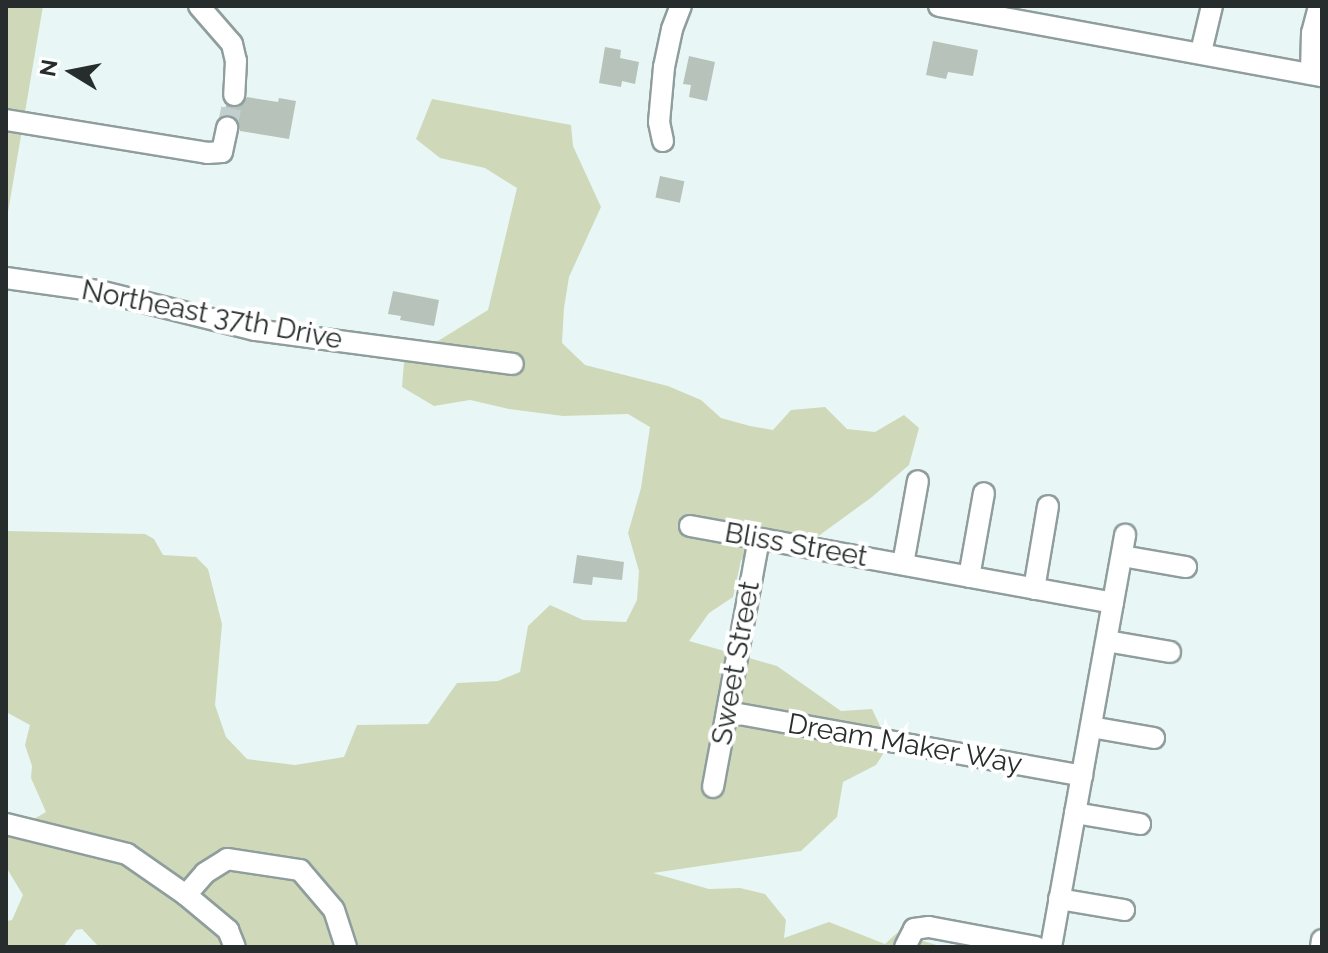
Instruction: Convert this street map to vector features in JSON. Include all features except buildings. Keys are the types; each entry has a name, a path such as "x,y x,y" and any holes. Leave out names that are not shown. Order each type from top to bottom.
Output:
{"street":[{"path":"199,6 232,44 236,61 234,95"},
{"path":"663,141 659,122 664,67 672,29 681,6"},
{"path":"939,6 1316,75 1312,33 1319,6"},
{"path":"1201,52 1212,6"},
{"path":"6,120 207,153 222,152 227,128"},
{"name":"Northeast 37th Drive","path":"6,278 99,291 255,330 513,364"},
{"name":"Bliss Street","path":"903,564 918,481"},
{"path":"969,577 984,493"},
{"path":"1034,589 1048,506"},
{"name":"Bliss Street","path":"690,526 1113,603"},
{"path":"1051,947 1125,535"},
{"name":"Sweet Street","path":"713,787 759,539"},
{"path":"1122,556 1186,567"},
{"path":"1107,641 1170,652"},
{"name":"Dream Maker Way","path":"728,712 1082,776"},
{"path":"1091,727 1154,738"},
{"path":"1075,813 1140,824"},
{"path":"6,824 127,854 186,895 228,930 235,947"},
{"path":"186,895 205,873 227,859 300,870 334,910 346,947"},
{"path":"1059,899 1124,910"},
{"path":"905,947 914,929 929,927 1036,947"},
{"path":"1321,947 1322,940"}],"green space":[{"path":"6,6 43,6 6,224"},
{"path":"432,99 571,125 573,146 601,207 569,277 564,308 562,343 585,365 668,386 701,400 721,418 750,426 773,430 791,410 825,407 847,429 875,432 904,415 919,428 909,465 872,497 813,540 741,560 733,597 709,613 689,641 777,666 841,711 872,709 889,745 876,765 843,782 837,817 801,851 653,873 709,889 740,888 765,894 786,920 784,938 829,922 885,944 897,933 943,947 99,947 82,929 76,930 63,947 6,947 6,921 12,920 23,895 6,867 6,835 46,812 31,778 32,766 25,745 30,725 6,712 6,531 145,534 154,539 163,555 196,557 208,569 222,624 215,705 226,737 247,759 295,765 344,757 357,725 428,724 457,683 498,681 520,672 528,626 550,605 583,620 626,622 637,600 639,571 628,533 641,488 650,427 628,414 563,416 470,400 434,406 402,387 404,362 488,310 517,188 485,168 440,158 416,139"}],"tunnel":[{"path":"227,128 234,95"}]}
